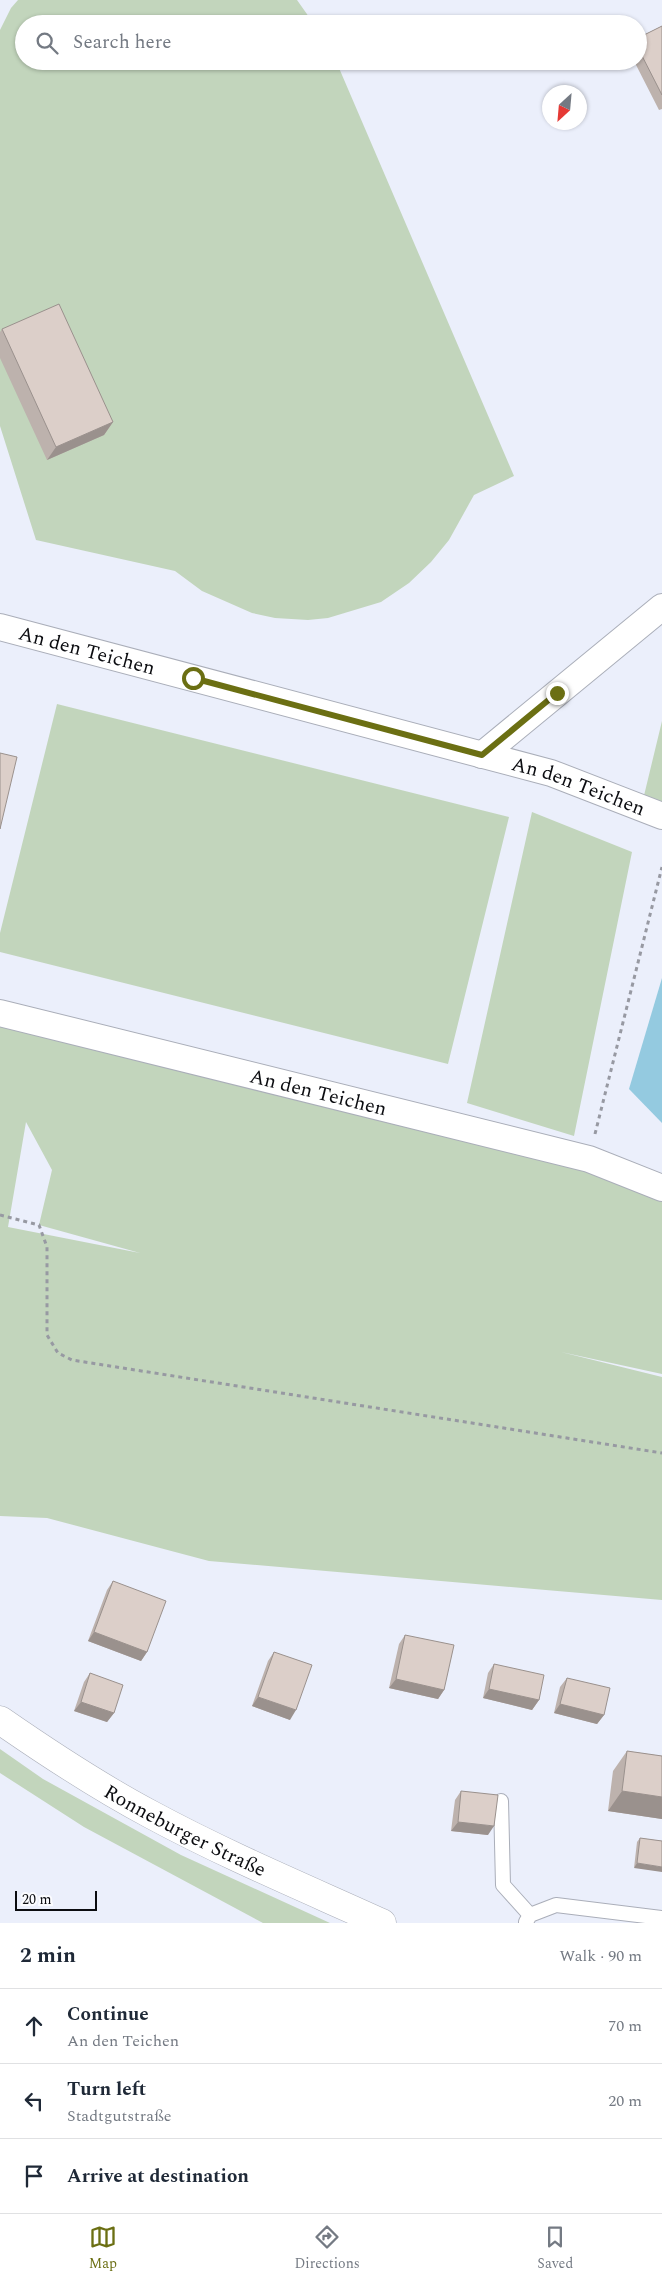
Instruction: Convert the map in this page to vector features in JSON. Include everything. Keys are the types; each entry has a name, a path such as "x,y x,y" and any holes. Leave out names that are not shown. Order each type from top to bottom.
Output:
{"main road":[{"name":"Ronneburger Straße","path":"0,1720 97,1784 151,1814 212,1846 382,1923"}],"street":[{"path":"482,755 662,607"},
{"name":"An den Teichen","path":"0,627 551,773 662,816"},
{"name":"An den Teichen","path":"0,1013 589,1159 662,1188"}],"lane":[{"path":"501,1801 503,1884 528,1919 556,1905 662,1918"}],"path":[{"path":"589,1159 662,868"},
{"path":"0,1215 39,1225 47,1247 46,1335 58,1353 72,1360 662,1453"}],"green space":[{"path":"18,0 297,0 308,15 15,15 15,70 340,70 514,476 474,495 449,540 431,562 409,583 381,602 328,618 308,620 275,618 252,613 202,591 175,571 36,540 0,426 0,30 11,8"},
{"path":"57,704 509,817 448,1064 0,952 0,933"},
{"path":"662,721 662,816 641,808"},
{"path":"532,812 632,852 574,1136 467,1103"},
{"path":"0,1013 662,1188 662,1374 561,1352 662,1377 662,1600 209,1561 47,1518 0,1516","holes":["26,1122 52,1170 39,1225 140,1253 8,1227"]},
{"path":"0,1749 43,1779 181,1855 330,1923 263,1923 84,1827 0,1773"}],"water":[{"path":"662,978 662,1123 629,1089"}],"building":[{"path":"662,26 662,95 647,66 647,34"},
{"path":"59,304 113,422 56,447 2,329"},
{"path":"0,753 17,757 0,829"},
{"path":"113,1581 166,1601 147,1652 94,1632"},
{"path":"405,1635 454,1645 444,1690 396,1679"},
{"path":"274,1652 312,1665 296,1710 258,1697"},
{"path":"494,1664 544,1675 539,1700 489,1689"},
{"path":"90,1673 123,1685 114,1713 81,1702"},
{"path":"567,1678 610,1688 604,1715 560,1704"},
{"path":"627,1751 662,1756 662,1797 622,1791"},
{"path":"461,1791 498,1795 494,1826 458,1822"},
{"path":"640,1838 662,1841 662,1867 637,1863"}],"route":[{"path":"193,678 482,755 557,693"}]}
